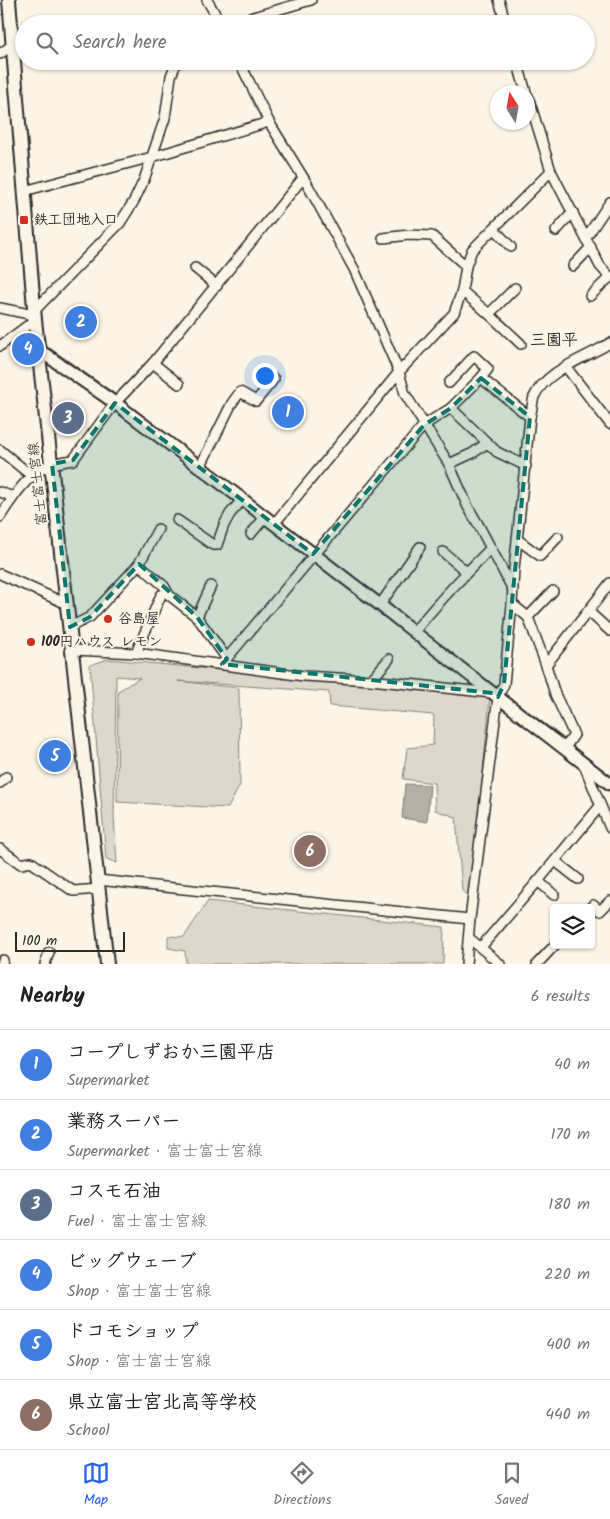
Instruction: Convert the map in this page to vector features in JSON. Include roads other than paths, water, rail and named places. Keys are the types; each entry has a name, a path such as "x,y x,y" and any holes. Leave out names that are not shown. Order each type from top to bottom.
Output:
{"main road":[{"name":"富士富士宮線","path":"9,0 34,315 107,964"}],"street":[{"path":"207,0 214,15"},
{"path":"260,15 312,0"},
{"path":"499,0 503,15"},
{"path":"0,54 12,45"},
{"path":"0,346 34,315 120,223 134,201 144,180 165,118 170,76 173,70"},
{"path":"243,70 269,122 354,269 398,372 405,394 449,464 468,507 513,591"},
{"path":"520,70 524,85"},
{"path":"535,119 551,171 600,266 610,277 590,296"},
{"path":"24,191 152,157 269,122"},
{"path":"277,522 398,372 454,313 462,291 466,266 472,250 551,171"},
{"path":"0,517 21,486 32,477 52,464 73,460 100,422 153,363 303,178"},
{"path":"586,238 610,202"},
{"path":"556,230 573,212"},
{"path":"494,229 511,247"},
{"path":"383,238 409,235 432,236 466,266"},
{"path":"573,266 590,247"},
{"path":"195,268 216,286"},
{"path":"489,314 515,288"},
{"path":"462,291 521,344"},
{"path":"0,308 34,315"},
{"path":"466,964 498,693 504,684 517,539 530,417 534,398 542,385 553,374 610,343"},
{"path":"39,350 118,400 202,464 242,500 265,517 277,522 567,745 584,765 610,784"},
{"path":"224,662 424,425 451,408 488,369 474,356 449,383"},
{"path":"153,363 179,384"},
{"path":"566,367 610,424"},
{"path":"481,378 530,417"},
{"path":"202,464 240,392 256,401 274,379"},
{"path":"451,408 497,452 526,466"},
{"path":"449,464 473,453 487,443"},
{"path":"0,450 32,477"},
{"path":"0,492 13,497"},
{"path":"177,520 213,545 217,545 230,514 242,500"},
{"path":"250,534 265,517"},
{"path":"70,627 90,617 139,564 158,529"},
{"path":"517,539 540,556 558,537"},
{"path":"382,603 420,548"},
{"path":"416,629 491,548"},
{"path":"443,552 467,572"},
{"path":"139,564 164,586 169,595 197,617 224,662"},
{"path":"0,574 67,604"},
{"path":"546,665 610,583"},
{"path":"197,617 211,586"},
{"path":"528,617 553,591"},
{"path":"136,653 161,595"},
{"path":"512,604 528,617 555,694 574,735 567,745"},
{"path":"588,611 610,632"},
{"path":"72,650 136,653 224,662 304,676 371,680 498,693"},
{"path":"371,680 389,659"},
{"path":"584,765 610,828"},
{"path":"481,947 538,882 600,806"},
{"path":"0,849 22,864 31,862 73,891 99,885 470,919"},
{"path":"555,861 578,879"},
{"path":"538,882 554,895"},
{"path":"595,907 600,911 610,901"},
{"path":"469,938 500,964"},
{"path":"537,964 551,949"},
{"path":"45,964 49,952"}],"waterway":[{"path":"50,349 118,397"},
{"path":"122,400 175,441"},
{"path":"439,644 498,690"},
{"path":"503,693 566,741"},
{"path":"570,745 610,776"}],"place":[{"name":"鉄工団地入口","path":"24,220"},
{"name":"業務スーパー","path":"81,322"},
{"name":"ビッグウェーブ","path":"28,349"},
{"name":"コープしずおか三園平店","path":"288,412"},
{"name":"コスモ石油","path":"68,418"},
{"name":"谷島屋","path":"108,619"},
{"name":"100円ハウス レモン","path":"31,642"},
{"name":"ドコモショップ","path":"55,756"},
{"name":"県立富士宮北高等学校","path":"310,851"}],"district":[{"name":"三園平","path":"554,340"}]}
